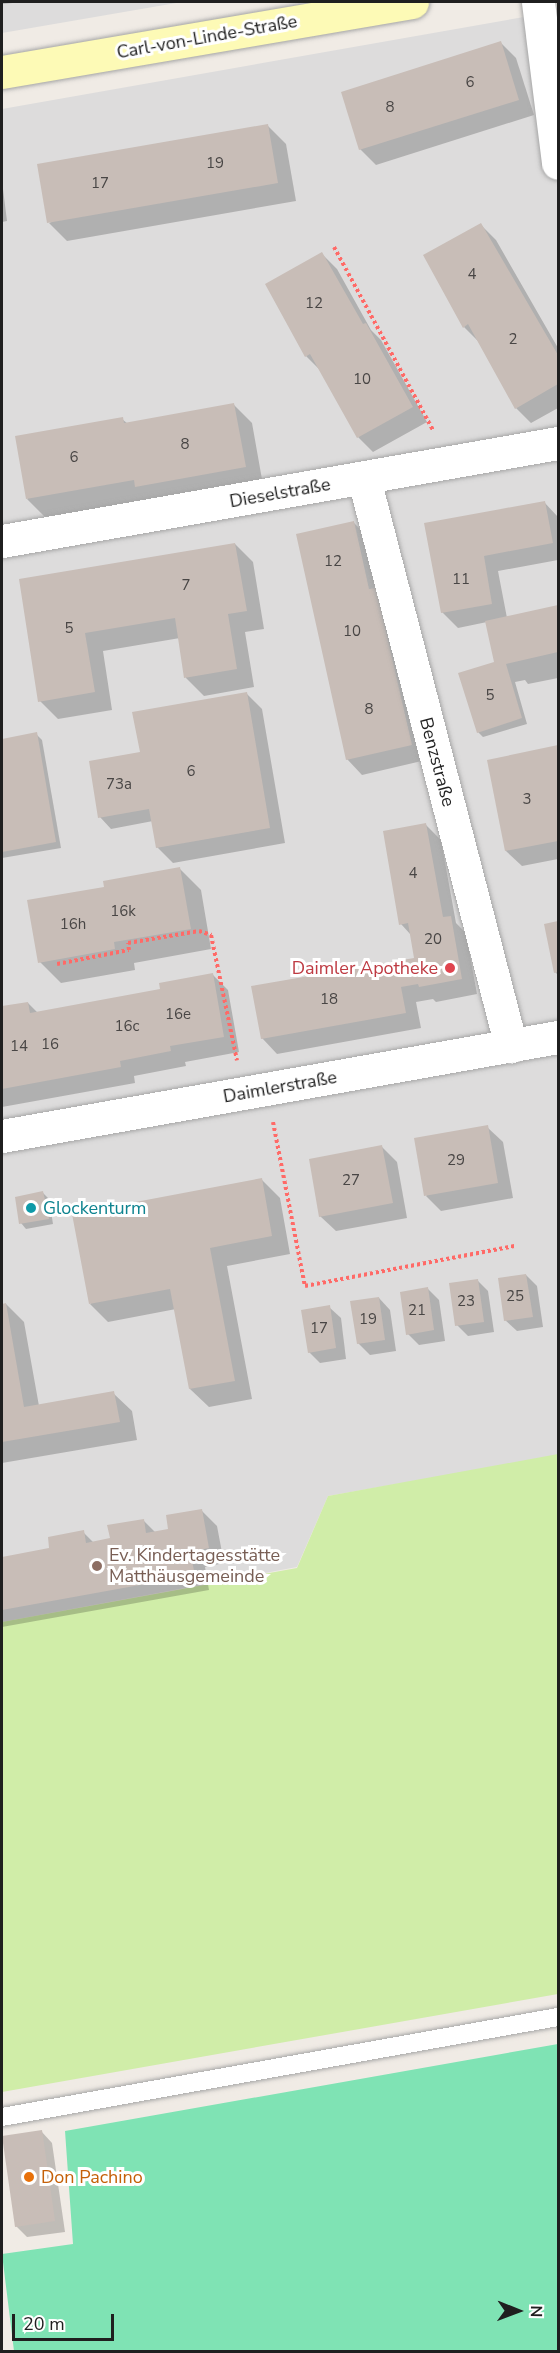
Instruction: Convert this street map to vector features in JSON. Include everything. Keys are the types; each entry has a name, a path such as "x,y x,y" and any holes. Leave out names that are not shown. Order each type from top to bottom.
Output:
{"street":[{"name":"Carl-von-Linde-Straße","path":"2,72 412,2"},
{"path":"538,2 558,163"},
{"name":"Dieselstraße","path":"2,542 558,443"},
{"name":"Benzstraße","path":"363,479 511,1046"},
{"name":"Daimlerstraße","path":"2,1136 558,1037"}],"lane":[{"path":"2,2117 558,2017"}],"path":[{"path":"334,247 450,463"},
{"path":"57,964 129,950 128,943 199,931 211,935 255,1091 305,1286 514,1246"}],"shaded area":[{"path":"2,2 182,2 2,33"},
{"path":"558,11 558,1456 328,1496 297,1567 2,1622 2,109"}],"green space":[{"path":"558,1454 558,1994 2,2092 2,1622 297,1568 328,1496"},
{"path":"558,2044 558,2351 14,2351 2,2254 73,2244 65,2131"}],"building":[{"path":"501,41 519,100 359,150 341,92"},
{"path":"268,124 278,183 47,223 37,164"},
{"path":"481,223 558,355 558,384 515,409 468,324 463,328 423,255"},
{"path":"322,252 363,324 366,323 413,407 357,438 310,354 305,357 265,284"},
{"path":"234,403 246,467 135,487 134,480 26,499 15,436 123,417 124,423"},
{"path":"545,501 553,543 484,556 492,604 441,613 424,523"},
{"path":"354,521 369,589 376,588 412,745 346,760 296,534"},
{"path":"235,543 247,611 228,614 237,669 184,678 175,618 85,633 95,692 38,702 19,579"},
{"path":"558,605 558,652 506,664 522,718 477,733 458,673 494,662 485,621"},
{"path":"247,692 270,828 156,848 149,809 98,818 89,761 140,752 132,712"},
{"path":"37,732 56,842 2,852 2,739"},
{"path":"558,745 558,841 505,851 487,760"},
{"path":"426,823 443,917 451,916 462,979 419,987 418,984 401,987 406,1013 261,1039 251,986 414,958 408,923 399,925 383,831"},
{"path":"180,867 191,929 114,942 115,949 38,963 27,900 104,887 103,881"},
{"path":"558,921 558,972 554,973 544,924"},
{"path":"213,973 224,1037 170,1046 171,1051 120,1061 121,1067 2,1089 2,1006 28,1002 30,1013 160,989 159,983"},
{"path":"488,1125 498,1183 424,1196 414,1138"},
{"path":"382,1145 393,1203 319,1217 309,1159"},
{"path":"262,1178 272,1236 210,1248 235,1381 189,1389 170,1289 89,1304 72,1214"},
{"name":"Glockenturm","path":"43,1191 49,1219 19,1224 15,1197"},
{"path":"526,1274 533,1317 504,1321 498,1278"},
{"path":"478,1279 484,1322 455,1326 449,1283"},
{"path":"428,1287 434,1330 406,1335 400,1292"},
{"path":"379,1297 385,1340 357,1344 350,1301"},
{"path":"6,1303 24,1407 114,1391 120,1422 2,1442 2,1304"},
{"path":"330,1305 336,1348 308,1353 301,1310"},
{"name":"Ev. Kindertagesstätte Matthäusgemeinde","path":"202,1509 209,1548 190,1552 195,1575 2,1610 2,1557 49,1548 48,1537 84,1530 86,1543 110,1538 107,1525 144,1519 146,1533 168,1529 166,1515"},
{"path":"42,2130 55,2221 15,2227 2,2136"}],"place":[{"name":"Daimler Apotheke","path":"450,968"},
{"name":"Glockenturm","path":"31,1208"},
{"name":"Ev. Kindertagesstätte Matthäusgemeinde","path":"97,1566"},
{"name":"Don Pachino","path":"29,2177"}]}
